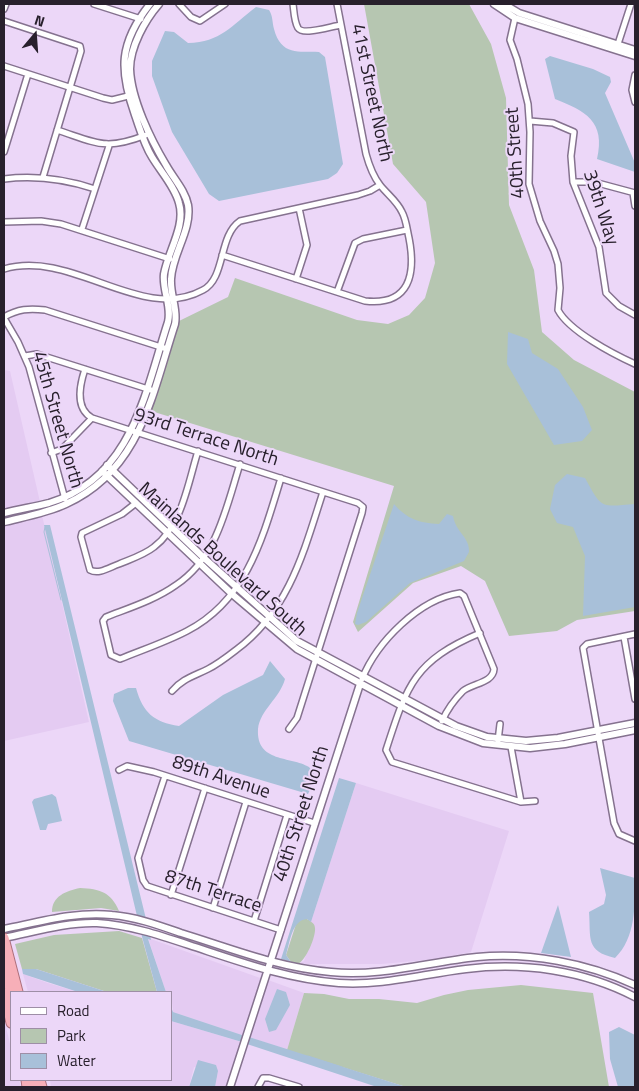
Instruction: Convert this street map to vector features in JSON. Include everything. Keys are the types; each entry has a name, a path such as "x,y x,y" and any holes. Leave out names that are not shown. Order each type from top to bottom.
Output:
{"highway":[{"path":"4,938 18,991"},
{"path":"4,963 10,991"},
{"path":"4,993 10,1019"}],"street":[{"path":"4,9 6,4"},
{"path":"94,4 143,20"},
{"path":"4,522 67,504 107,476 110,468 136,431 176,317 164,276 180,221 180,204 146,135 132,95 132,58 143,20 150,4"},
{"path":"143,20 159,4"},
{"path":"179,4 191,17 200,21 225,4"},
{"path":"293,4 298,27 301,30 308,31 341,25"},
{"name":"41st Street North","path":"337,4 370,168 380,185 400,207 407,230 413,267 406,286 400,293 383,302 364,301 337,292"},
{"path":"494,4 515,18 617,47 635,50"},
{"path":"504,4 519,13 617,47 635,56"},
{"path":"617,47 631,4"},
{"name":"40th Street","path":"515,18 510,40 524,84 530,121 529,184 536,213 558,264 560,288 558,310 560,314 599,346 635,364"},
{"path":"4,21 80,46 81,51 43,177"},
{"path":"4,66 112,100 132,95"},
{"path":"4,152 28,74"},
{"path":"635,75 632,90 635,102"},
{"name":"39th Way","path":"530,121 552,123 574,132 571,156 573,182 599,247 606,293 619,306 635,316"},
{"path":"57,130 109,146 125,143 146,135"},
{"path":"146,135 183,192 188,206 186,224 171,279 171,300"},
{"path":"82,230 109,146"},
{"path":"4,179 43,177 74,182 95,189"},
{"path":"573,182 594,182 634,193 635,206"},
{"path":"4,269 24,265 46,265 156,300 171,300 208,287 212,283 230,233 236,224 358,195 380,185"},
{"path":"296,279 307,245 299,208"},
{"path":"4,222 41,221 82,230 175,260"},
{"path":"222,255 337,292 355,243 363,239 407,230"},
{"path":"4,318 15,310 45,310 164,348"},
{"name":"45th Street North","path":"4,318 25,356 63,496 67,504"},
{"path":"25,356 38,354 150,390"},
{"path":"51,453 62,449 92,418 86,412 78,392 84,369"},
{"name":"93rd Terrace North","path":"92,418 240,464 358,503 362,507 362,514 317,656"},
{"path":"136,503 122,514 86,530 81,537 90,570 100,571 141,554 152,548 167,535 172,529 198,451"},
{"path":"240,464 215,540 202,561 177,585 164,593 106,617 103,621 111,655 120,659 188,630 212,614 234,591 256,555 281,478"},
{"path":"4,513 50,503 79,488 102,471 110,468"},
{"name":"Mainlands Boulevard South","path":"110,468 202,561 297,649 363,677 402,702 469,739 498,743 542,741 635,730"},
{"name":"Mainlands Boulevard South","path":"102,471 167,535 202,561"},
{"path":"172,691 180,682 207,670 236,651 267,621 296,573 323,492"},
{"name":"40th Street North","path":"230,1087 272,962 314,823 363,677 382,645 405,622 436,602 460,593 464,596 480,633"},
{"path":"441,723 455,700 464,690 491,678 494,673 480,633 448,648 433,658 419,672 402,702 386,750 388,757 392,762 521,802 535,801"},
{"path":"635,634 587,644 584,645 583,651 614,823 619,834 635,841"},
{"path":"624,636 635,699"},
{"path":"289,729 297,718 317,656"},
{"name":"Mainlands Boulevard South","path":"317,656 360,684 402,702"},
{"name":"Mainlands Boulevard South","path":"498,743 510,747 548,747 635,723"},
{"path":"498,743 500,724"},
{"path":"510,747 521,802"},
{"name":"89th Avenue","path":"119,770 127,766 165,776 314,823"},
{"name":"87th Terrace","path":"165,776 138,864 147,886 281,930"},
{"path":"171,895 205,788"},
{"path":"213,908 246,802"},
{"path":"254,921 287,815"},
{"path":"4,929 76,915 122,916 156,924 272,962 314,971 378,972 478,957 521,957 587,968 635,985"},
{"path":"121,926 122,916"},
{"path":"4,938 65,925 95,923 121,926 157,935 268,971 318,981 379,982 465,969 531,967 591,979 635,997"},
{"path":"378,972 379,982"},
{"path":"258,1087 263,1078 270,1078 299,1087"}],"shaded area":[{"path":"4,370 10,371 40,502 4,510"},
{"path":"42,515 89,722 4,741 4,525"},
{"path":"356,783 509,831 471,952 436,959 382,964 298,964 304,961 315,927 311,922"},
{"path":"148,938 263,979 245,1036 173,1012 172,991 166,991"},
{"path":"23,974 75,991 28,991"},
{"path":"268,980 304,993 287,1050 249,1037"},
{"path":"4,1019 10,1044 10,1081 19,1081 21,1087 4,1087"},
{"path":"172,1021 242,1042 227,1087 215,1087 218,1071 194,1067 189,1087 51,1087 50,1081 172,1081"}],"green space":[{"path":"364,4 469,4 491,44 506,98 509,205 534,270 542,332 574,360 635,392 635,611 577,620 557,631 509,636 485,581 461,566 413,583 358,632 353,622 394,486 151,411 179,321 228,297 235,278 357,320 388,324 409,315 425,298 435,263 426,202 393,164"},
{"path":"80,888 93,889 104,893 112,900 119,911 101,908 52,912 57,898"},
{"path":"301,919 307,919 312,922 315,926 315,932 307,953 298,964 291,962 286,955 296,924"},
{"path":"119,931 142,938 157,991 104,991 36,969 22,969 15,944 54,935"},
{"path":"521,985 593,993 609,1087 406,1087 287,1050 304,993 324,994 349,999 379,999 417,1003 468,990"}],"water":[{"path":"256,7 269,10 277,38 286,48 298,51 319,52 325,57 343,164 337,173 328,179 219,201 209,194 172,132 152,76 152,61 165,31 174,32 188,43 209,40 225,32"},
{"path":"550,56 593,69 610,77 611,82 605,93 635,163 635,172 597,159 599,146 596,126 584,113 555,99 545,59"},
{"path":"508,332 528,339 532,353 558,369 583,407 592,430 582,441 554,445 507,364"},
{"path":"567,474 585,478 595,496 603,504 615,506 635,504 635,607 583,616 585,556 573,527 557,523 550,509 555,485"},
{"path":"394,504 409,517 425,523 439,524 447,514 453,516 457,527 467,542 469,552 464,561 410,583 366,622 358,625 355,624 357,613"},
{"path":"44,525 50,525 146,919 137,916"},
{"path":"270,661 285,679 279,692 262,716 258,729 259,740 263,748 276,757 309,767 316,777 308,794 129,741 113,701 114,694 128,688 136,688 142,704 151,715 163,722 179,726 223,695 263,675"},
{"path":"339,778 356,783 311,922 307,919 302,920 292,932 286,955 291,962 281,959"},
{"path":"52,794 56,797 62,821 48,824 46,830 40,830 32,802 34,799"},
{"path":"600,868 635,878 631,931 622,950 615,958 599,952 594,947 590,936 589,912 604,904 606,895"},
{"path":"558,905 571,957 541,953"},
{"path":"141,933 150,935 151,940 148,939 166,991 157,991"},
{"path":"22,969 36,969 104,991 75,991 23,974"},
{"path":"277,989 286,992 290,1005 276,1030 269,1032 265,1019"},
{"path":"172,1010 173,1012 245,1036 242,1042 172,1021"},
{"path":"619,1027 635,1035 635,1087 618,1087 610,1059 609,1032"},
{"path":"249,1037 406,1087 377,1087 247,1044"},
{"path":"198,1060 216,1065 218,1071 215,1087 189,1087"}],"waterway":[{"path":"45,527 44,532 61,600"},
{"path":"308,1056 342,1067"}]}
